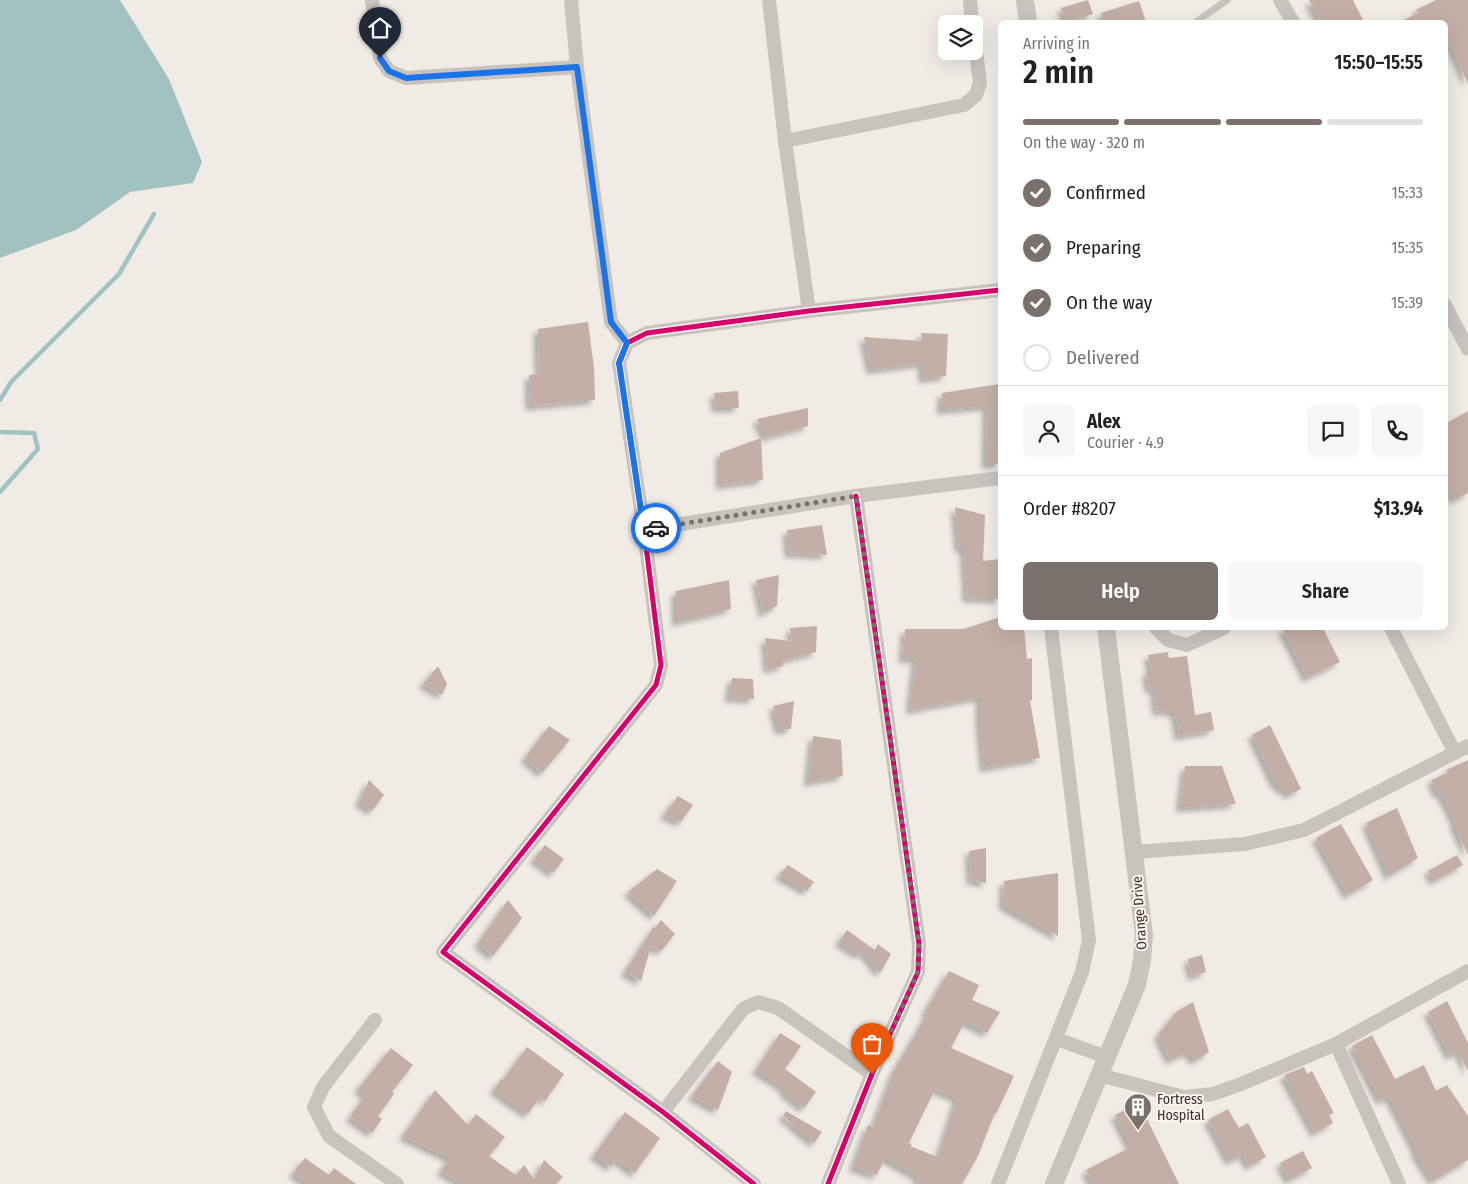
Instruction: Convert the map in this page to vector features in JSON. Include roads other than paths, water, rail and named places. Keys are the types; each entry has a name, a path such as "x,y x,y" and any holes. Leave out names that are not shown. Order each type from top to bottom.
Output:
{"street":[{"path":"372,0 380,58 389,71 406,78 577,67"},
{"path":"570,0 577,67 611,322 627,343"},
{"path":"769,0 785,141 809,311"},
{"path":"970,0 971,15"},
{"path":"1025,0 1028,20"},
{"path":"1280,0 1292,20"},
{"path":"785,141 964,105 976,95 980,83 977,60"},
{"path":"754,1184 663,1112 443,952 656,685 661,665 644,530 619,363 627,343 647,333 809,311 998,290"},
{"path":"1448,312 1468,349"},
{"path":"644,530 856,496 998,478"},
{"path":"828,1184 872,1074 918,972 919,944 856,496"},
{"path":"998,1184 1082,972 1089,940 1051,630"},
{"name":"Orange Drive","path":"1054,1184 1137,985 1142,960 1144,935 1106,630"},
{"path":"1158,630 1168,640 1187,645 1220,630"},
{"path":"1392,630 1455,753"},
{"path":"1134,852 1245,844 1304,830 1468,746"},
{"path":"1099,1075 1184,1097 1213,1094 1336,1044 1468,971"},
{"path":"663,1112 743,1009 758,1002 778,1008 872,1074"},
{"path":"375,1020 323,1087 314,1107 329,1136 397,1184"},
{"path":"1057,1039 1106,1057"},
{"path":"1336,1044 1399,1184"}],"lane":[{"path":"1199,20 1227,0"}],"water":[{"path":"0,0 120,0 169,79 202,162 193,183 130,192 76,230 0,258"}],"waterway":[{"path":"0,400 11,382 119,274 154,214"},
{"path":"0,432 34,433 38,449 0,492"}],"place":[{"name":"Fortress Hospital","path":"1138,1131"}]}
